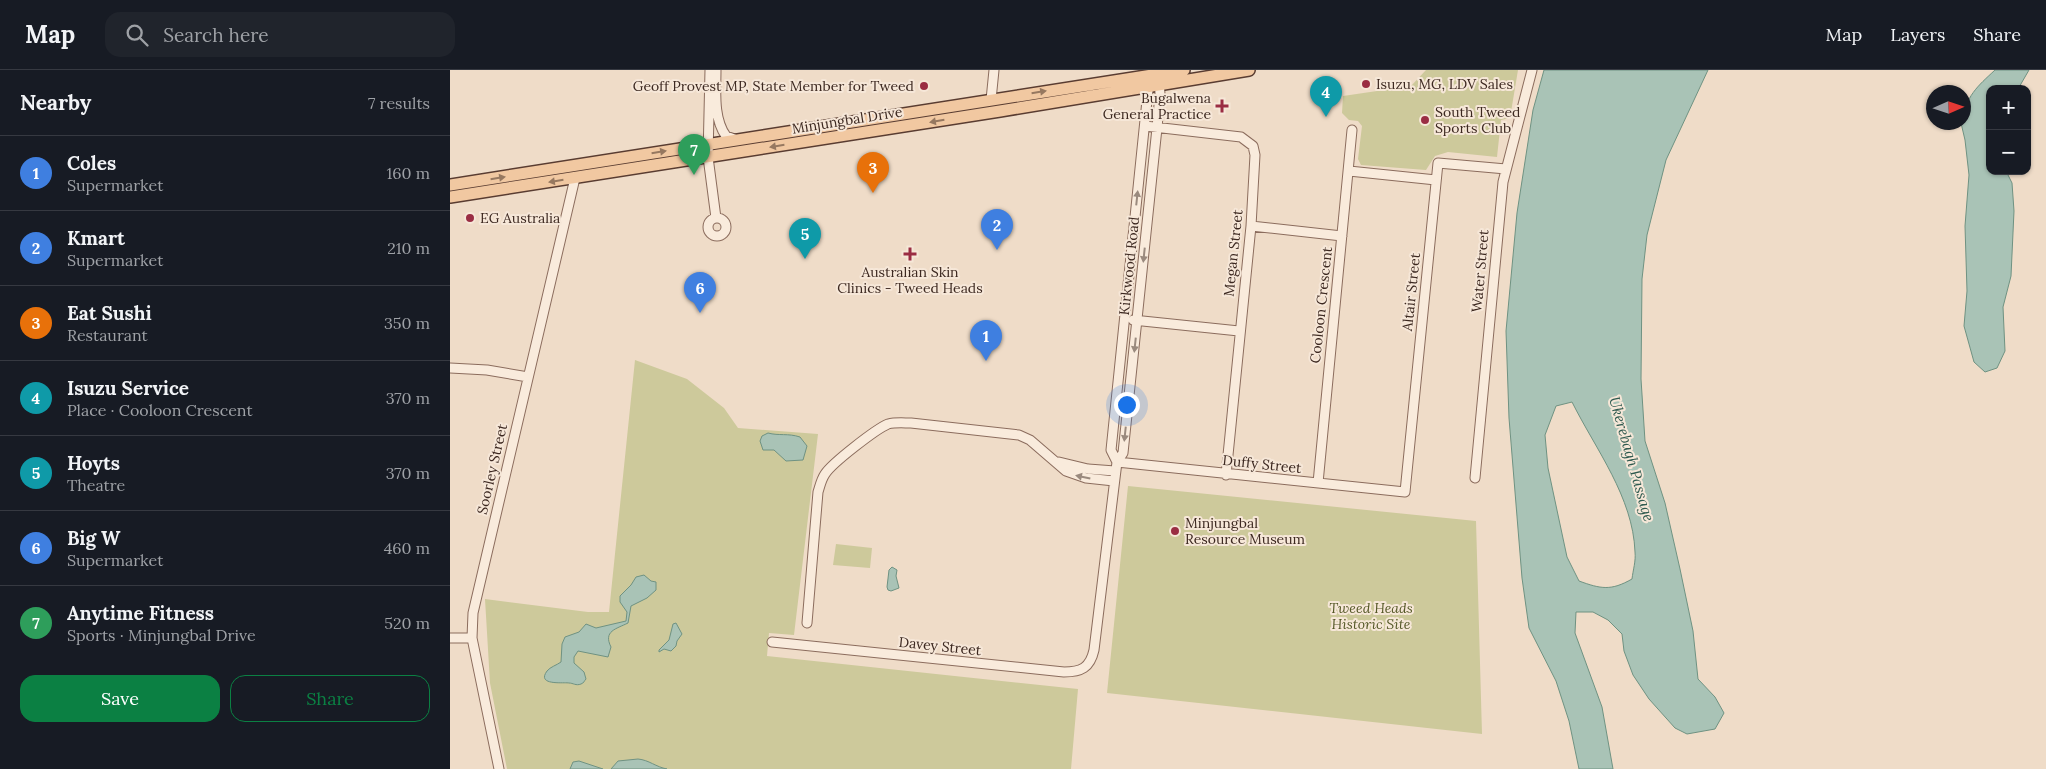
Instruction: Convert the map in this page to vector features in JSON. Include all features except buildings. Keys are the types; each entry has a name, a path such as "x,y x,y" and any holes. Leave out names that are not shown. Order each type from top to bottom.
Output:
{"main road":[{"name":"Minjungbal Drive","path":"450,197 988,113 1184,70"},
{"name":"Minjungbal Drive","path":"450,185 991,100 1154,77 1248,70"},
{"path":"988,113 991,100"}],"street":[{"path":"710,70 708,157 716,218"},
{"path":"716,70 716,103 720,122 726,136 737,140"},
{"path":"991,100 994,70"},
{"name":"Water Street","path":"1475,478 1499,220 1506,169 1532,70"},
{"name":"Kirkwood Road","path":"1116,467 1111,450 1145,126 1154,77"},
{"name":"Kirkwood Road","path":"1094,650 1116,467 1124,452 1157,128 1154,77"},
{"name":"Megan Street","path":"1145,126 1241,137 1253,146 1255,155 1250,226 1226,475"},
{"name":"Cooloon Crescent","path":"1318,483 1352,130"},
{"name":"Altair Street","path":"1405,492 1438,163 1506,169"},
{"path":"1349,171 1436,180"},
{"name":"Soorley Street","path":"499,769 472,638 476,597 575,178"},
{"path":"1250,226 1342,236"},
{"path":"1125,319 1240,331"},
{"path":"450,368 487,370 528,377"},
{"path":"808,623 820,483 832,466 876,431 888,424 897,422 1019,435 1030,440 1063,469 1076,476 1114,481"},
{"name":"Duffy Street","path":"1056,461 1076,467 1116,467 1226,475 1405,492"},
{"path":"450,638 472,638"},
{"name":"Davey Street","path":"772,642 1064,672 1079,671 1086,668 1090,663 1094,650"}],"green space":[{"name":"South Tweed Sports Club","path":"1426,70 1518,70 1510,118 1501,120 1497,157 1448,152 1435,156 1426,170 1361,165 1358,159 1362,126 1358,121 1349,120 1342,113 1343,96 1411,86"},
{"path":"635,360 687,379 724,408 738,428 818,434 794,635 769,633 767,656 1078,689 1071,769 507,769 490,683 485,599 588,612 609,612"},
{"name":"Tweed Heads Historic Site","path":"1128,486 1476,521 1482,734 1107,693"},
{"path":"836,544 872,548 870,568 833,565"}],"water":[{"name":"Ukerebagh Passage","path":"1544,70 1708,70 1666,160 1647,235 1642,279 1641,379 1645,441 1665,503 1680,569 1693,631 1698,679 1715,697 1724,713 1715,729 1687,734 1675,728 1649,699 1633,675 1624,651 1622,634 1608,620 1593,612 1576,612 1575,633 1602,707 1613,769 1579,769 1569,721 1556,681 1529,628 1522,578 1509,418 1506,331 1517,213 1533,110","holes":["1572,402 1612,474 1628,512 1633,532 1635,562 1632,579 1618,586 1606,588 1579,581 1567,557 1548,468 1545,435 1556,406"]},
{"path":"1995,70 2029,70 2020,85 1986,85 1986,175 2008,175 2012,183 2014,211 2011,276 2003,307 2005,351 1997,368 1985,372 1974,362 1964,326 1967,291 1965,226 1969,175 1963,130 1971,130 1971,96"},
{"path":"768,433 800,437 807,446 803,460 786,461 774,450 763,450 760,441 762,436"},
{"path":"892,567 897,570 896,576 899,588 891,591 887,587 889,570"},
{"path":"644,575 651,581 656,582 656,590 647,598 631,606 628,623 612,631 609,637 611,647 608,657 578,651 574,657 574,663 584,672 586,679 581,684 552,682 545,679 547,671 561,662 562,644 565,637 579,632 586,624 596,628 626,621 627,612 620,602 620,596 636,577"},
{"path":"676,623 682,634 676,646 671,651 664,649 659,652 669,640 673,624"},
{"path":"638,759 667,769 611,769 618,761"},
{"path":"579,761 603,769 570,769 573,762"}],"place":[{"name":"Isuzu, MG, LDV Sales","path":"1366,84"},
{"name":"Geoff Provest MP, State Member for Tweed","path":"924,86"},
{"name":"Bugalwena General Practice","path":"1222,106"},
{"name":"Isuzu Service","path":"1326,117"},
{"name":"South Tweed Sports Club","path":"1425,120"},
{"name":"Anytime Fitness","path":"694,175"},
{"name":"Eat Sushi","path":"873,193"},
{"name":"EG Australia","path":"470,218"},
{"name":"Kmart","path":"997,250"},
{"name":"Australian Skin Clinics - Tweed Heads","path":"910,254"},
{"name":"Hoyts","path":"805,259"},
{"name":"Big W","path":"700,313"},
{"name":"Coles","path":"986,361"},
{"name":"Minjungbal Resource Museum","path":"1175,531"}]}
